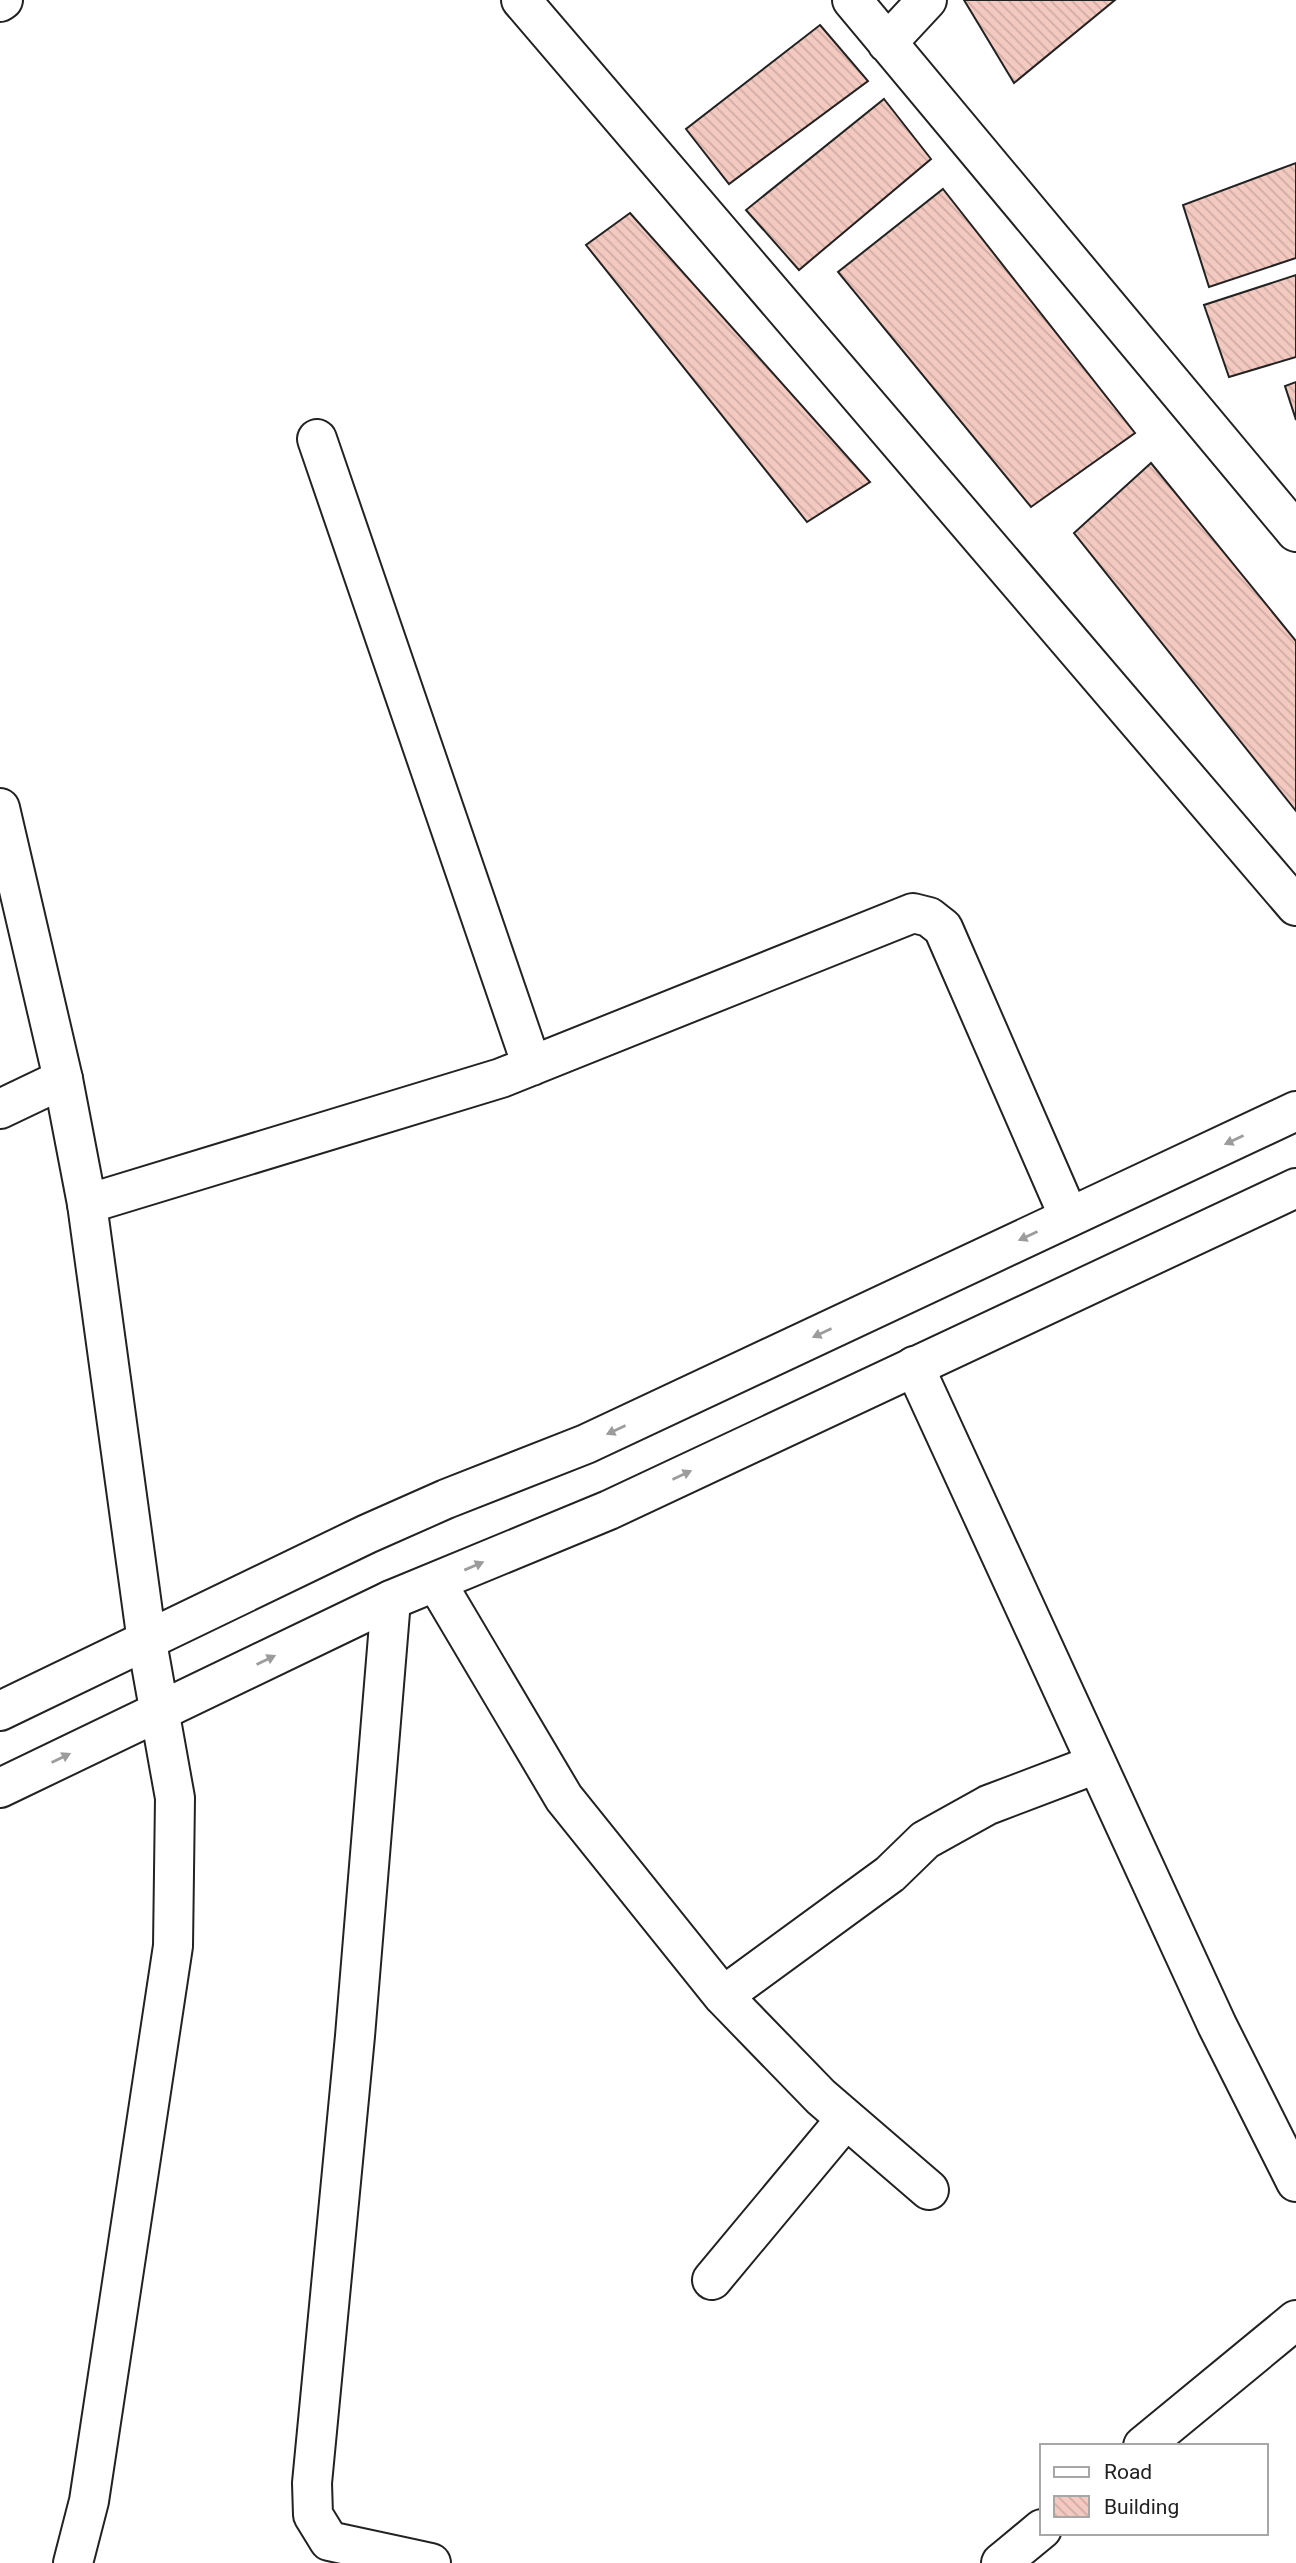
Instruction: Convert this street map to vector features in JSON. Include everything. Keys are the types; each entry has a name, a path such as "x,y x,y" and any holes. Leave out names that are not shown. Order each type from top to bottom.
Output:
{"street":[{"path":"521,0 1296,905"},
{"path":"852,0 1296,531"},
{"path":"887,43 927,0"},
{"path":"317,439 532,1066"},
{"path":"0,808 63,1079 87,1204 147,1642 175,1798 173,1946 89,2501 74,2563"},
{"path":"87,1204 501,1078 913,913 929,917 943,928 1069,1217"},
{"path":"0,1109 63,1079"},
{"path":"0,1711 367,1534 446,1499 586,1444 1296,1111"},
{"path":"0,1788 391,1600 609,1510 1296,1188"},
{"path":"914,1366 1217,2025 1296,2182"},
{"path":"436,1581 565,1798 723,1996 846,2119 929,2190"},
{"path":"391,1600 355,2036 312,2483 313,2515 329,2541 431,2563"},
{"path":"723,1996 890,1874 925,1840 988,1805 1096,1764"},
{"path":"712,2280 846,2119"},
{"path":"1145,2444 1296,2320"},
{"path":"1001,2563 1040,2531"}],"building":[{"path":"964,0 1115,0 1014,83"},
{"path":"820,25 868,81 729,184 686,129"},
{"path":"884,99 931,159 799,270 746,210"},
{"path":"1296,163 1296,258 1209,287 1183,205"},
{"path":"943,189 1135,433 1031,507 838,272"},
{"path":"630,213 870,482 807,522 586,245"},
{"path":"1296,275 1296,357 1229,377 1204,305"},
{"path":"1296,382 1296,420 1285,386"},
{"path":"1151,463 1296,641 1296,811 1074,533"}]}
